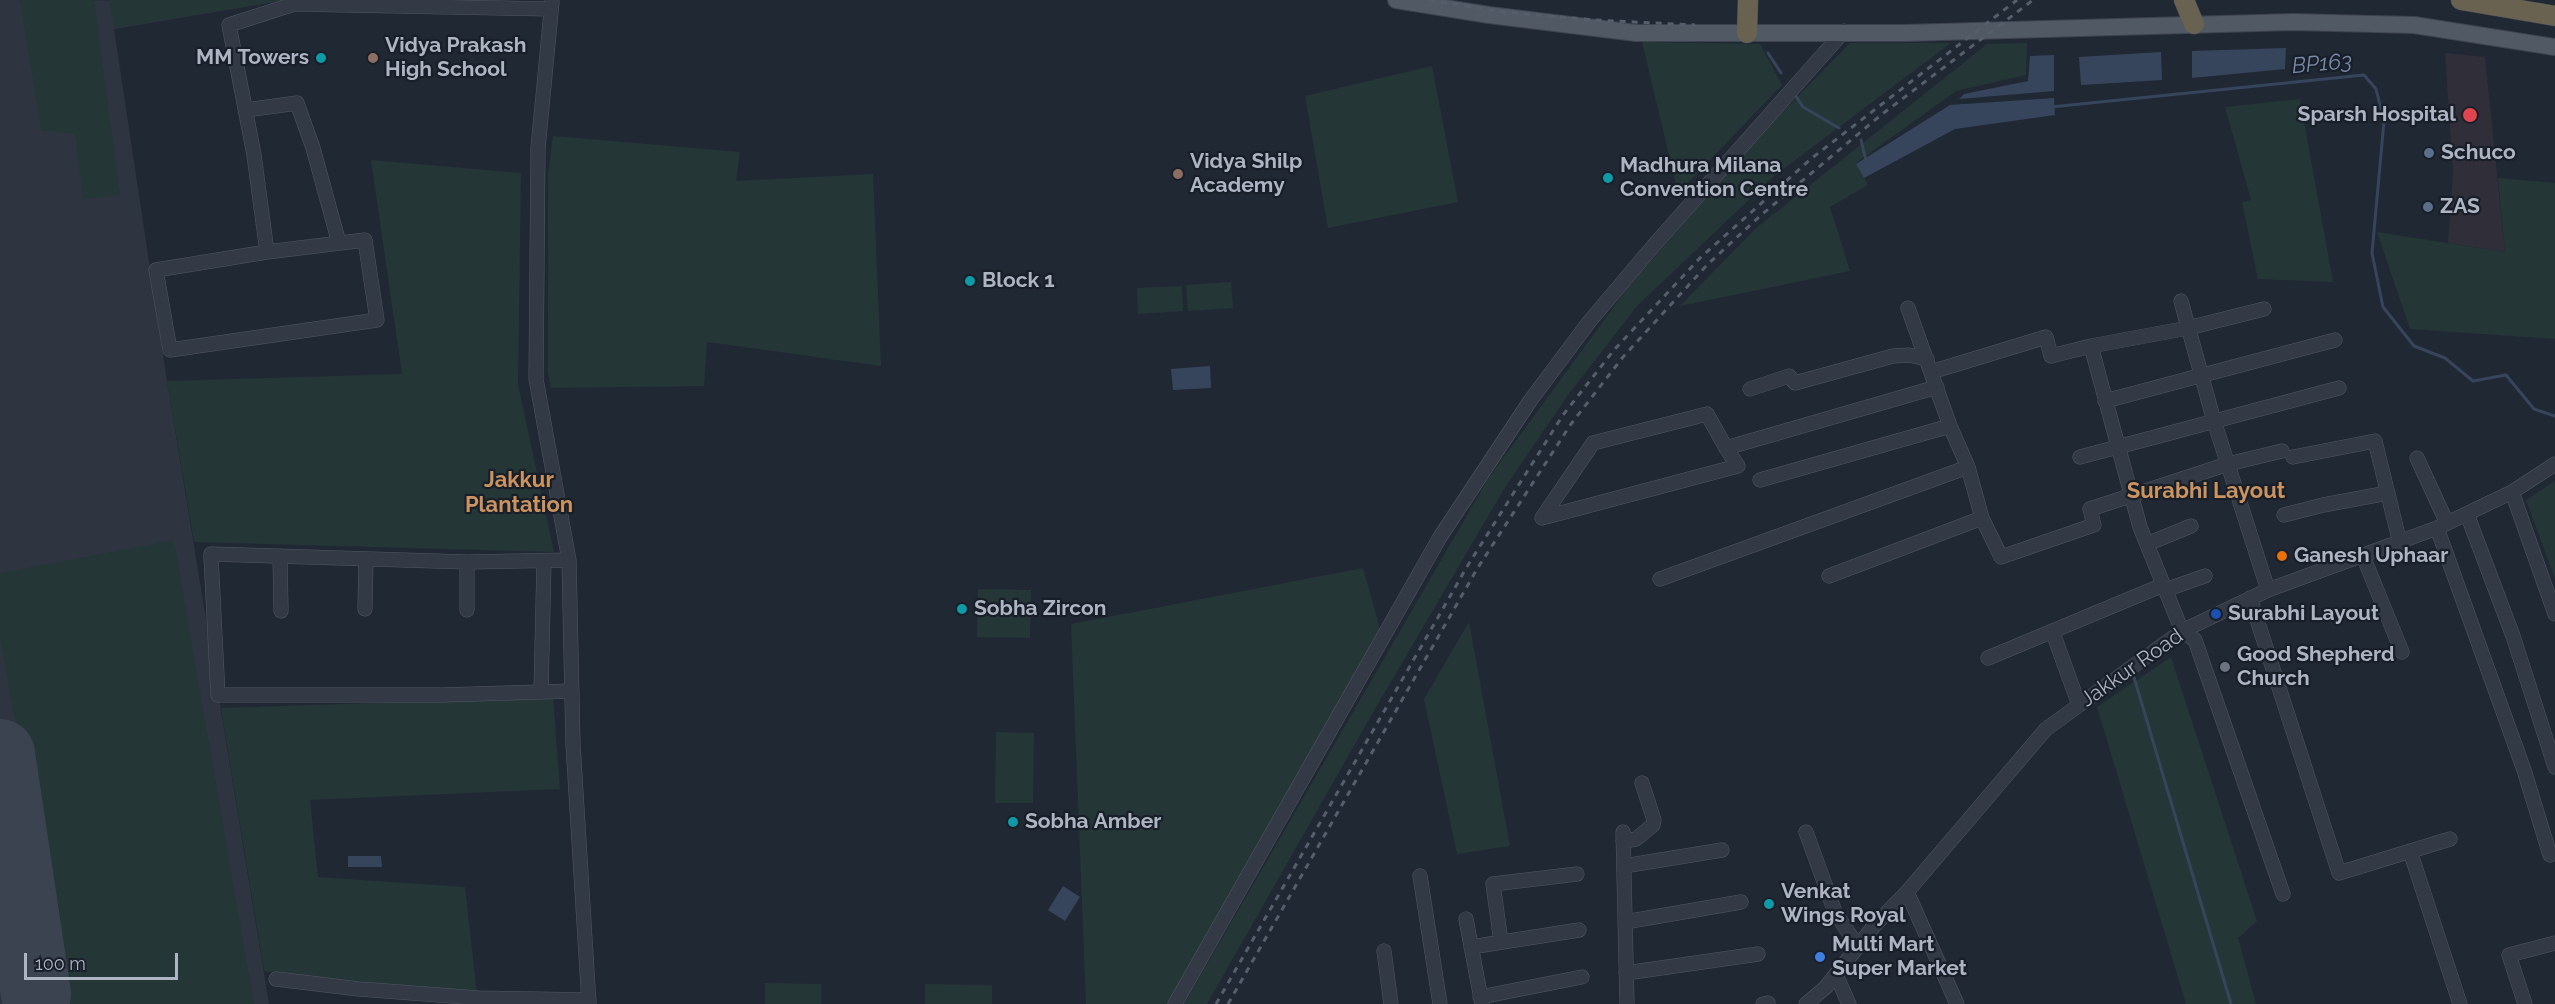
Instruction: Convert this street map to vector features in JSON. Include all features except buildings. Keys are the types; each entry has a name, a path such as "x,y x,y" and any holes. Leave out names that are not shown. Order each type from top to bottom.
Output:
{"highway":[{"path":"1747,33 1748,0"},
{"path":"2184,0 2194,24"},
{"path":"2461,0 2555,16"}],"main road":[{"path":"1396,0 1532,21 1636,33 1967,31 2294,22 2414,25 2555,47"}],"street":[{"path":"267,252 246,110 230,25 293,2 552,4 538,148 536,379 569,560 572,691 589,1002 478,998 358,989 276,979"},
{"path":"1175,1004 1440,537 1530,401 1589,322 1655,244 1844,32"},
{"path":"246,110 292,102 297,103 301,108 339,243"},
{"path":"365,240 377,320 170,350 156,270 267,252 365,240"},
{"path":"2181,301 2214,421 2268,590"},
{"path":"1908,308 1950,426 1968,466 1982,518 2001,557 2094,525 2090,509 2228,464 2376,441 2400,543"},
{"path":"1750,389 1789,376 1795,383 1893,356 1910,355 1929,365 2046,336 2051,356 2188,328 2264,309"},
{"path":"2105,401 2335,340"},
{"path":"2091,346 2131,495 2147,544 2182,631 2195,640 2283,894"},
{"path":"1726,448 1937,387"},
{"path":"2080,457 2339,388"},
{"path":"1707,414 1726,448 1738,466 1542,518 1593,443 1707,414"},
{"path":"1760,480 1950,426"},
{"path":"2417,458 2442,525 2550,855"},
{"name":"Jakkur Road","path":"1811,1002 2046,729 2079,705 2182,631 2268,590 2400,543 2442,525 2512,492 2555,464"},
{"path":"1660,579 1968,466"},
{"path":"2512,492 2555,614"},
{"path":"2284,515 2388,493"},
{"path":"2466,514 2513,636 2555,767"},
{"path":"1829,576 1982,518"},
{"path":"2147,544 2191,526"},
{"path":"569,560 467,562 211,554 218,695 572,691"},
{"path":"280,556 281,611"},
{"path":"2363,556 2402,652"},
{"path":"365,609 366,559"},
{"path":"541,692 544,561"},
{"path":"467,562 468,610"},
{"path":"1988,658 2164,587 2205,576"},
{"path":"2250,598 2339,873 2450,839"},
{"path":"2053,633 2079,705"},
{"path":"1627,1004 1623,837 1636,839 1653,825 1654,820 1642,783"},
{"path":"1806,832 1835,912 1858,947"},
{"path":"1624,866 1722,850"},
{"path":"2410,851 2460,1004"},
{"path":"1502,942 1493,884 1577,874"},
{"path":"1420,876 1440,1004"},
{"path":"1907,892 1957,1004"},
{"path":"1625,922 1741,902"},
{"path":"1466,919 1481,1001 1582,977"},
{"path":"1471,947 1580,930"},
{"path":"2525,1004 2509,955 2555,943"},
{"path":"1384,951 1391,1004"},
{"path":"1626,974 1758,954"},
{"path":"1836,975 1849,1004"}],"shaded area":[{"path":"0,0 280,1 114,29 167,381 269,1004 0,1004"},
{"path":"20,0 94,0 120,195 83,199 75,134 41,130"},
{"path":"109,0 279,0 280,1 114,28"},
{"path":"1642,42 1760,44 1782,85 1678,193"},
{"path":"1850,43 1951,43 1774,176 1637,306 1568,395 1504,489 1375,709 1207,1004 1184,1004 1488,479 1626,290 1758,137"},
{"path":"2027,43 2026,75 1956,91 1856,163 1868,185 1830,207 1850,271 1680,306 1755,229 1987,44"},
{"name":"Sparsh Hospital","path":"2445,53 2485,57 2505,252 2448,243 2453,173"},
{"path":"1432,66 1458,202 1328,228 1305,96"},
{"path":"2300,99 2333,282 2258,279 2242,202 2251,200 2225,107"},
{"path":"553,136 740,152 736,181 873,174 881,366 707,342 704,386 551,388 548,373 548,173"},
{"path":"371,160 521,173 518,384 554,552 194,542 167,381 402,374"},
{"path":"2498,178 2555,183 2555,339 2410,329 2377,232 2505,252"},
{"path":"1231,282 1233,308 1188,311 1186,285"},
{"path":"1182,286 1183,311 1138,314 1137,288"},
{"path":"2555,481 2555,579 2526,500"},
{"path":"174,540 254,1004 67,1004 0,638 0,573"},
{"path":"1363,568 1381,632 1169,1004 1086,1004 1071,624"},
{"path":"978,589 1031,590 1030,638 977,637"},
{"path":"1469,622 1510,846 1457,854 1424,699"},
{"path":"2171,657 2257,921 2238,938 2256,1004 2186,1004 2097,707"},
{"path":"553,697 560,789 310,800 318,877 465,887 477,994 264,971 221,708"},
{"path":"996,732 1034,733 1033,803 995,803"},
{"path":"765,983 821,984 821,1004 765,1004"},
{"path":"925,984 992,985 992,1004 925,1004"}],"water":[{"path":"2286,48 2285,69 2192,78 2192,51"},
{"path":"2161,52 2162,80 2081,85 2079,57"},
{"path":"2054,55 2054,91 1959,99 1964,94 2028,81 2030,56"},
{"path":"2054,98 2055,115 1955,129 1864,178 1856,164 1950,105"},
{"path":"1210,366 1211,388 1173,390 1171,369"},
{"path":"348,856 381,856 382,867 348,867"},
{"path":"1063,886 1080,897 1065,921 1048,910"}],"waterway":[{"path":"1768,53 1781,73"},
{"name":"BP163","path":"2051,107 2364,75 2376,89 2384,121 2372,253 2383,307 2414,346 2445,358 2473,381 2506,375 2534,409 2555,416"},
{"path":"1794,93 1803,107 1839,128"},
{"name":"BP163","path":"1861,140 1866,161"},
{"path":"2133,674 2231,1004"}],"runway":[{"path":"0,754 36,994"}],"railway":[{"path":"1429,0 1503,12 1695,25"},
{"path":"1216,1004 1468,565 1563,415 1614,350 1700,258 1812,158 2017,0"},
{"path":"1228,1004 1477,569 1571,424 1623,357 1707,265 1760,216 1881,115 2033,0"}],"place":[{"name":"MM Towers","path":"321,58"},
{"name":"Vidya Prakash High School","path":"373,58"},
{"name":"Sparsh Hospital","path":"2470,115"},
{"name":"Schuco","path":"2429,153"},
{"name":"Vidya Shilp Academy","path":"1178,174"},
{"name":"Madhura Milana Convention Centre","path":"1608,178"},
{"name":"ZAS","path":"2428,207"},
{"name":"Block 1","path":"970,281"},
{"name":"Ganesh Uphaar","path":"2282,556"},
{"name":"Sobha Zircon","path":"962,609"},
{"name":"Surabhi Layout","path":"2216,614"},
{"name":"Good Shepherd Church","path":"2225,667"},
{"name":"Sobha Amber","path":"1013,822"},
{"name":"Venkat Wings Royal","path":"1769,904"},
{"name":"Multi Mart Super Market","path":"1820,957"}],"district":[{"name":"Surabhi Layout","path":"2206,491"},
{"name":"Jakkur Plantation","path":"519,492"}]}
